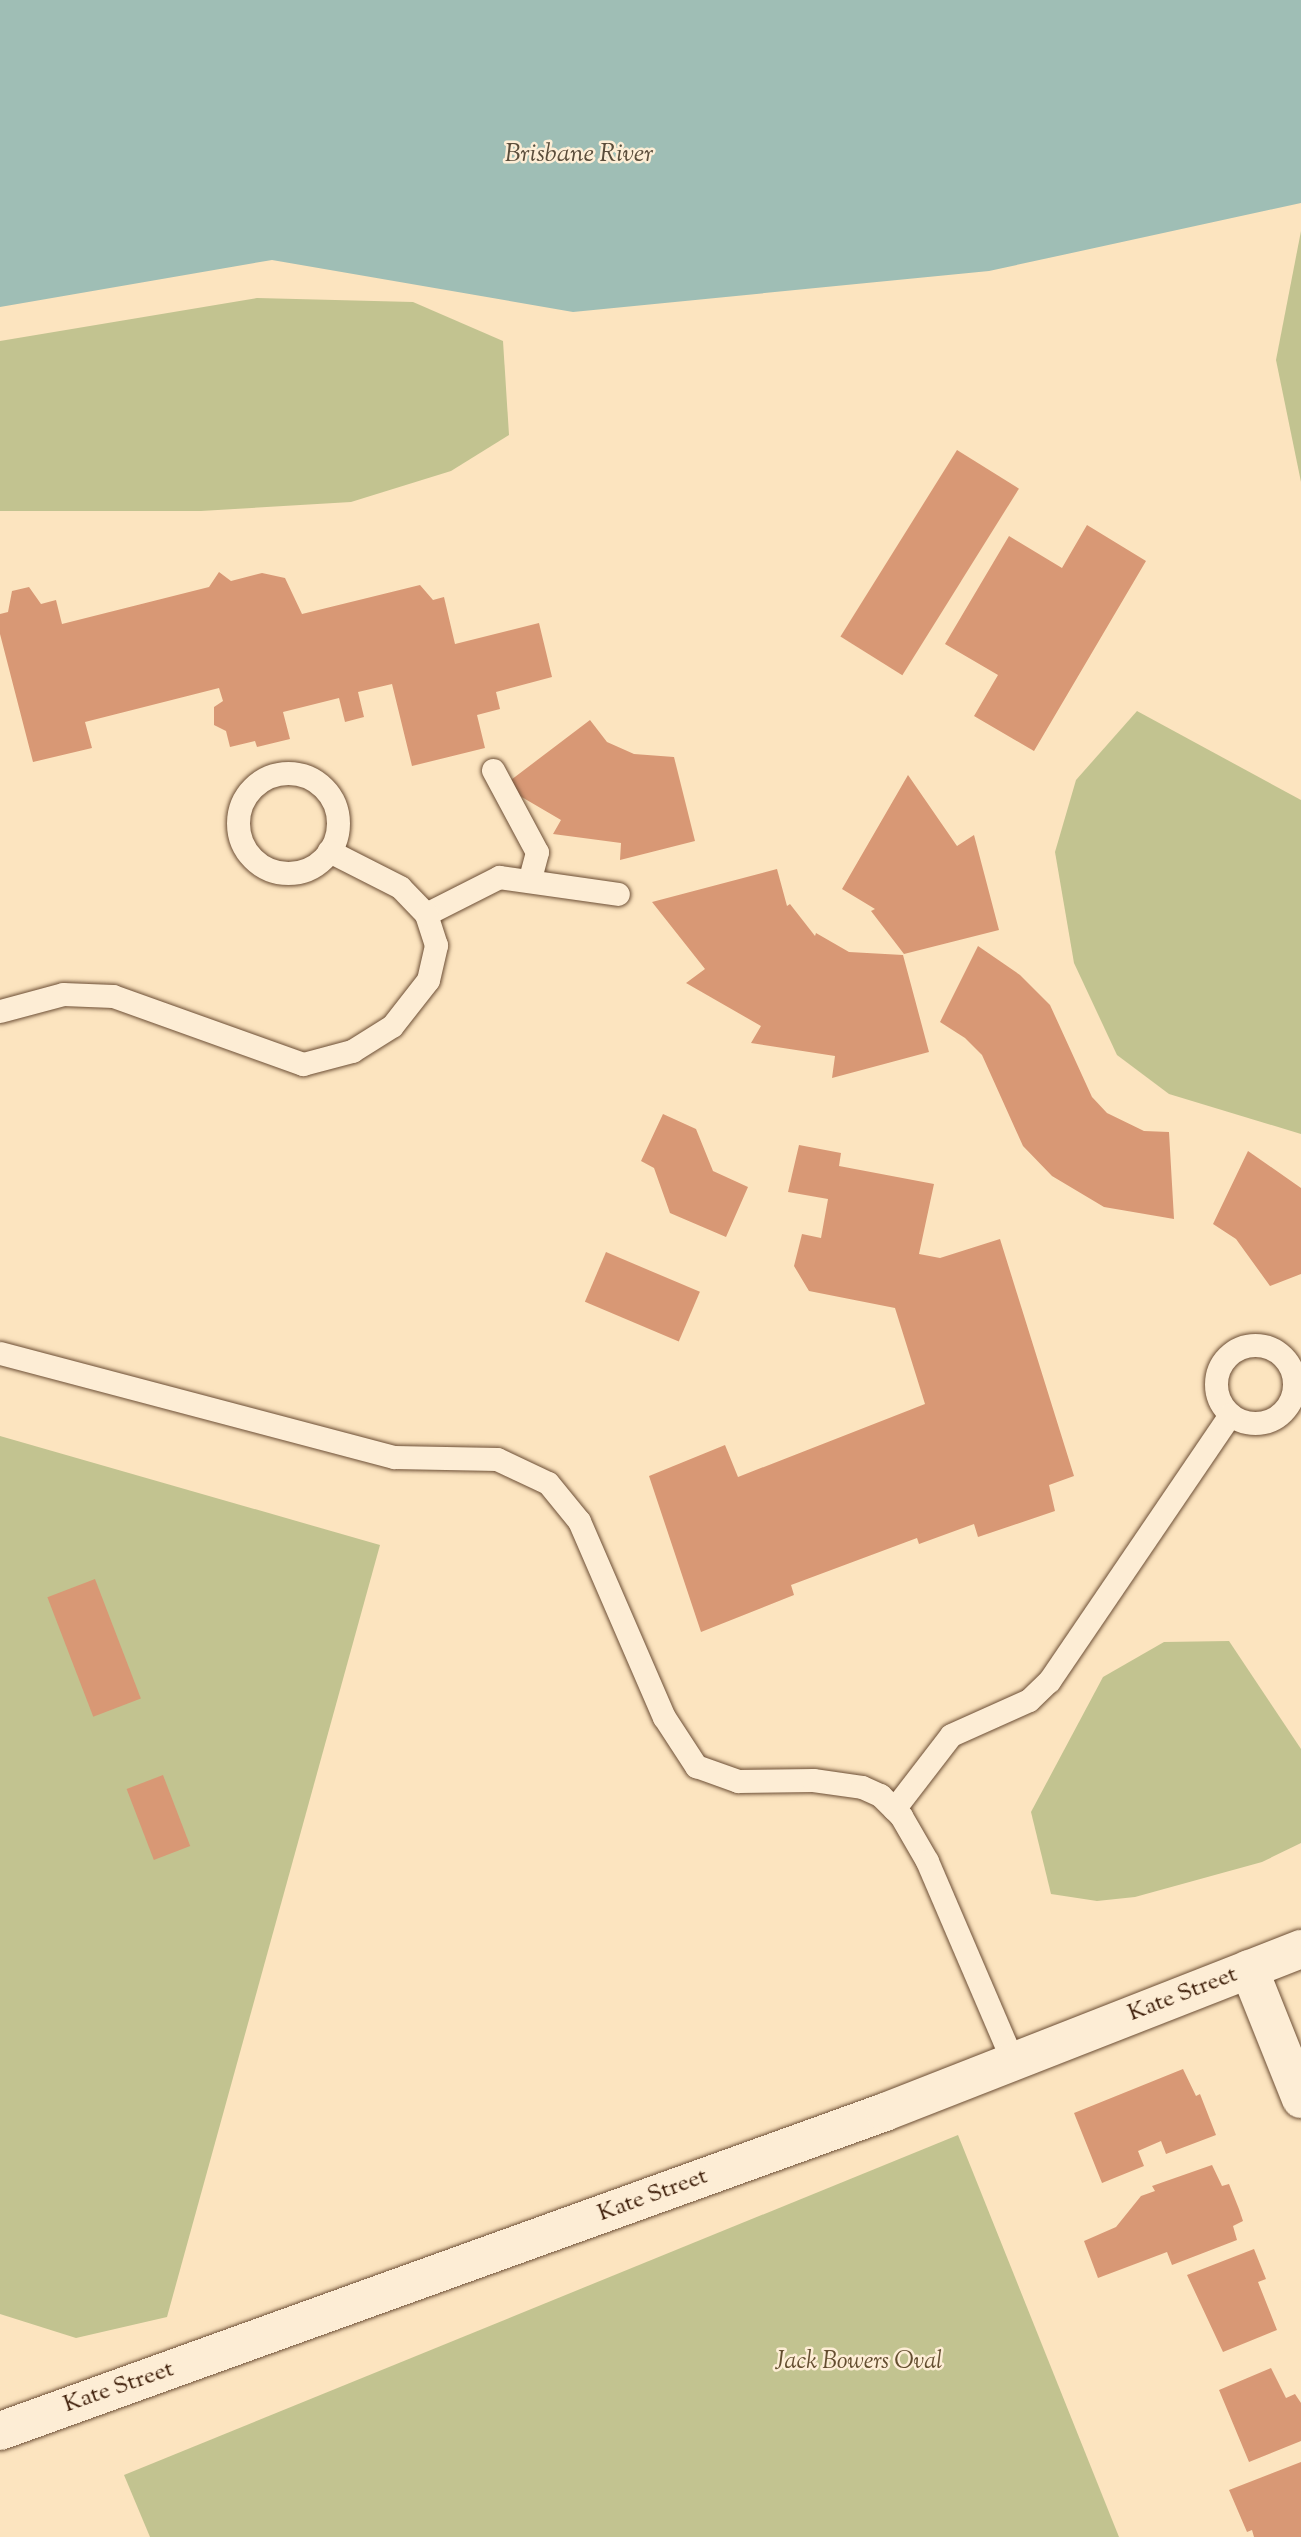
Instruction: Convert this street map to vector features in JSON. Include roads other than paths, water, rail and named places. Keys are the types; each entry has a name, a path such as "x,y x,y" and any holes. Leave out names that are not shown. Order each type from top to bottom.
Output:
{"street":[{"name":"Kate Street","path":"0,2431 1013,2062 1301,1949"},
{"path":"1249,1969 1301,2099"}],"lane":[{"path":"493,770 537,852 529,881"},
{"path":"282,773 313,780 334,804 336,836 330,851 319,863 288,874 257,863 239,835 242,802 265,778 282,773"},
{"path":"0,1011 63,994 113,996 303,1064 352,1052 392,1026 428,980 436,946 426,914 400,887 330,851"},
{"path":"426,914 499,877 618,894"},
{"path":"0,1353 394,1457 497,1459 523,1468 548,1483 579,1521 664,1717 696,1766 738,1780 813,1780 862,1787 880,1795 913,1831 1013,2062"},
{"path":"894,1809 951,1735 1029,1700 1049,1681 1230,1415"}],"water":[{"name":"Brisbane River","path":"0,0 1301,0 1301,203 989,271 573,312 272,260 0,307"}],"park label":[{"name":"Jack Bowers Oval","path":"859,2363"}]}
